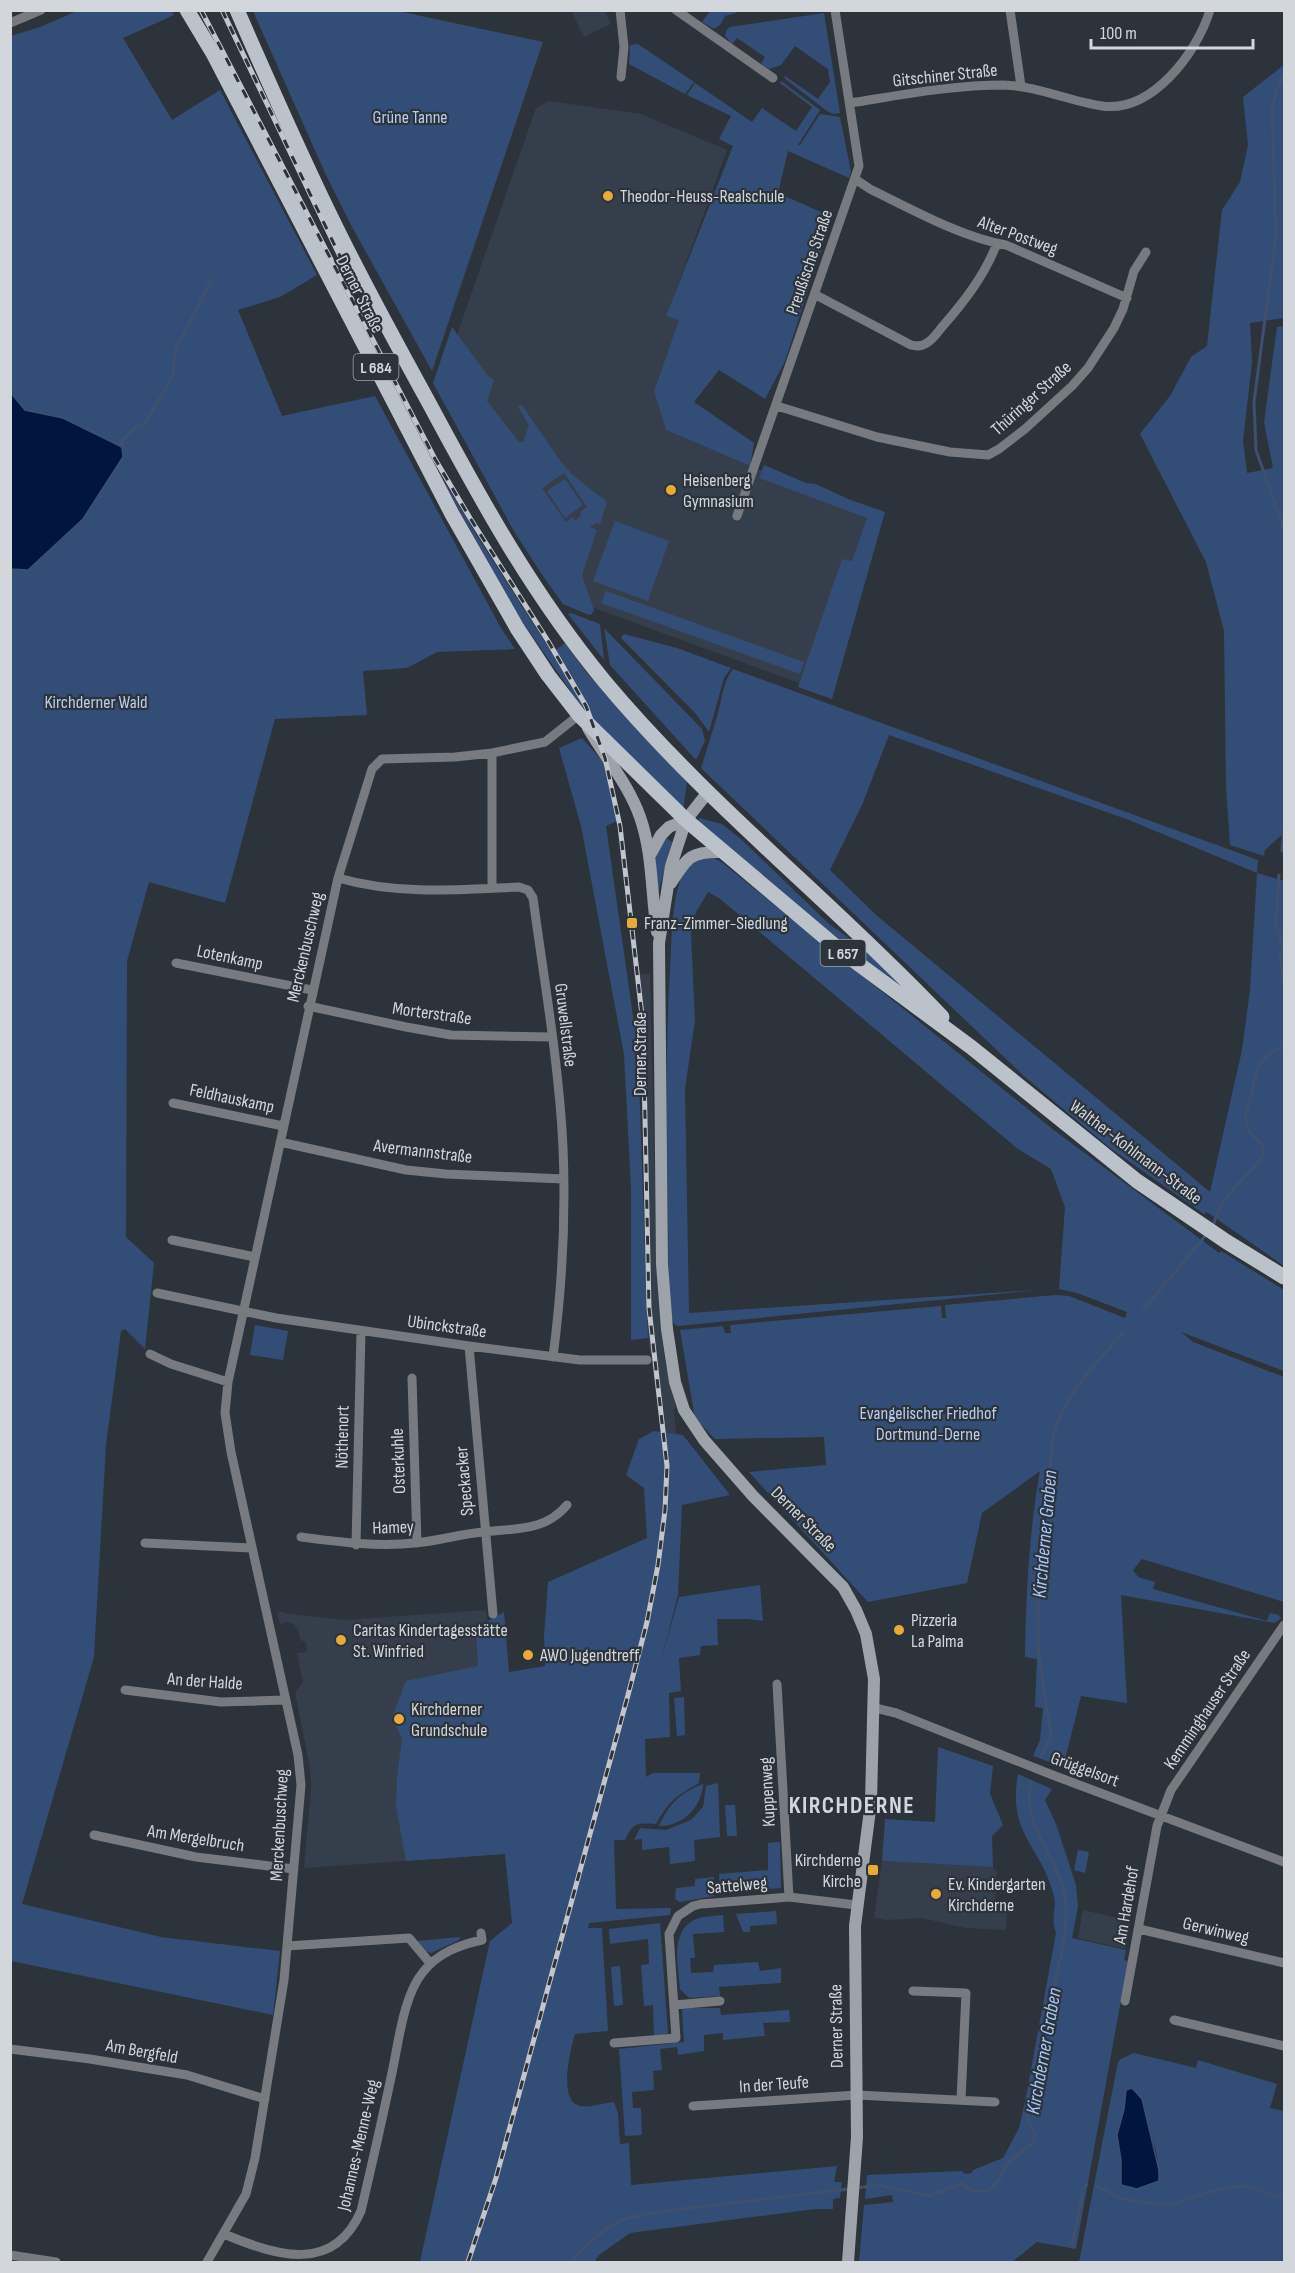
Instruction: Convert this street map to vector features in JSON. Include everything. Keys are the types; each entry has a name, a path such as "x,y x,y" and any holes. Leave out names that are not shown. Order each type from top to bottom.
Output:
{"main road":[{"name":"Derner Straße","path":"187,10 214,55 452,514 517,628 548,675 579,715"},
{"name":"Derner Straße","path":"237,10 301,155 359,274 495,526 564,630 605,682 662,746 708,792"},
{"name":"L 684","path":"579,715 686,820"},
{"path":"579,715 634,803 640,819 650,855 654,913 659,944"},
{"path":"650,855 661,835 669,827 686,820 708,792"},
{"name":"Walther-Kohlmann-Straße","path":"708,792 909,982 971,1047"},
{"name":"Derner Straße","path":"686,820 671,866 659,944 660,1147 664,1296 670,1357 678,1398 693,1426 716,1454 843,1587 866,1634 874,1679 875,1708 869,1822 856,1905 857,2095 854,2198 848,2262"},
{"name":"Walther-Kohlmann-Straße","path":"686,820 841,951 971,1047 1092,1146 1200,1224 1284,1277"},
{"path":"667,889 684,862 691,856 699,852 722,852"}],"street":[{"path":"10,23 41,10"},
{"path":"620,10 624,47 621,77"},
{"path":"676,10 773,78"},
{"name":"Preußische Straße","path":"737,516 860,166 835,10"},
{"path":"1010,10 1022,86"},
{"name":"Gitschiner Straße","path":"850,103 951,87 1022,86 1100,105 1118,106 1145,96 1164,83 1179,68 1196,43 1210,10"},
{"name":"Alter Postweg","path":"855,179 870,189 986,242 997,243 1035,257 1127,298"},
{"path":"816,295 911,345 927,344 964,302 997,243"},
{"path":"1127,298 1134,272 1146,252"},
{"name":"Thüringer Straße","path":"777,406 877,437 951,452 988,455 1025,429 1072,386 1088,368 1114,328 1127,298"},
{"name":"Merckenbuschweg","path":"207,2262 240,2206 250,2181 284,1980 301,1785 298,1755 251,1548 225,1413 228,1382 308,1006 338,878 372,769 376,763 390,757 455,757 492,753 545,742 579,715"},
{"path":"492,753 492,888"},
{"name":"Gruwellstraße","path":"338,878 415,891 519,887 528,890 533,898 552,1037 564,1179 561,1288 553,1357"},
{"name":"Lotenkamp","path":"176,963 312,990"},
{"name":"Morterstraße","path":"308,1006 406,1028 451,1035 552,1037"},
{"name":"Feldhauskamp","path":"173,1103 283,1126"},
{"name":"Avermannstraße","path":"280,1142 406,1170 564,1179"},
{"path":"172,1240 255,1257"},
{"path":"157,1293 243,1312"},
{"name":"Ubinckstraße","path":"243,1312 361,1331 553,1357 604,1361 647,1360"},
{"name":"Nöthenort","path":"356,1545 361,1331"},
{"name":"Speckacker","path":"470,1346 493,1614"},
{"path":"150,1354 171,1364 228,1382"},
{"name":"Osterkuhle","path":"412,1378 417,1543"},
{"name":"Hamey","path":"301,1537 356,1545 417,1543 485,1531 528,1528 542,1524 561,1513 567,1505"},
{"path":"145,1543 251,1548"},
{"name":"Kemminghauser Straße","path":"1161,1814 1171,1790 1284,1625"},
{"name":"Kuppenweg","path":"777,1684 789,1898"},
{"name":"An der Halde","path":"124,1690 221,1702 284,1700"},
{"name":"Grüggelsort","path":"875,1708 896,1713 1284,1863"},
{"name":"Am Hardehof","path":"1125,2001 1161,1814"},
{"name":"Am Mergelbruch","path":"94,1835 196,1857 294,1869"},
{"name":"Sattelweg","path":"614,2043 676,2038 669,1934 678,1916 693,1906 789,1898 856,1905"},
{"name":"Gerwinweg","path":"1139,1929 1284,1963"},
{"name":"Johannes-Menne-Weg","path":"224,2234 272,2255 299,2261 323,2258 335,2252 347,2240 356,2227 361,2211 409,1999 421,1974 430,1964 449,1950 482,1940 481,1933"},
{"path":"287,1946 409,1938 430,1964"},
{"path":"913,1991 966,1993 961,2100"},
{"path":"674,2005 720,2001"},
{"path":"1174,2020 1284,2046"},
{"name":"Am Bergfeld","path":"10,2049 187,2075 265,2099"},
{"name":"In der Teufe","path":"693,2106 857,2095 994,2102"},
{"path":"10,2255 56,2262"}],"shaded area":[{"path":"571,11 605,11 611,24 584,37"},
{"name":"Heisenberg Gymnasium","path":"549,101 641,114 727,150 667,315 679,320 654,391 666,430 750,466 881,514 829,694 586,605 452,349 536,108"},
{"path":"10,392 25,410 63,418 122,447 123,457 83,519 28,570 11,569"},
{"path":"650,973 657,1283 665,1362 676,1408 674,1409 678,1457 663,1471 661,1429 648,1338 641,1038 636,975"},
{"name":"Kirchderner Grundschule","path":"486,1610 493,1666 505,1854 304,1868 311,1789 310,1768 295,1693 303,1682 297,1653 307,1652 306,1642 300,1640 294,1624 288,1622 280,1624 277,1611 346,1620"},
{"name":"Ev. Kindergarten Kirchderne","path":"882,1861 993,1867 997,1872 995,1902 999,1903 999,1909 1007,1910 1006,1930 965,1928 922,1918 887,1920 874,1918"},
{"path":"1083,1910 1131,1921 1125,1949 1078,1938"},
{"path":"1132,2088 1142,2099 1159,2170 1159,2181 1137,2189 1121,2185 1121,2160 1117,2135 1126,2090"}],"green space":[{"name":"Kirchderner Wald","path":"77,11 171,11 174,15 123,38 172,120 220,90 317,275 280,297 238,310 282,416 375,396 501,628 515,649 437,652 407,668 363,671 367,715 275,719 225,903 149,882 127,961 126,1237 154,1263 145,1349 125,1329 121,1331 106,1445 94,1657 22,1904 161,1937 280,1951 273,2015 11,1961 10,569 28,570 83,519 63,418 25,410 11,392 11,36 40,27"},
{"name":"Grüne Tanne","path":"253,11 398,11 543,42 432,371 326,175"},
{"path":"710,11 736,11 736,13 725,16 720,25 714,29 702,22"},
{"path":"824,13 840,113 834,114 827,111 784,78 785,76 818,99 830,82 828,69 795,46 781,65 769,69 761,64 765,57 737,38 732,44 725,36 730,27"},
{"path":"638,44 694,82 685,94 629,64 630,45"},
{"path":"1284,65 1284,318 1250,323 1252,362 1243,441 1247,473 1273,468 1264,422 1277,327 1284,326 1284,833 1265,850 1264,856 1230,845 1226,786 1224,631 1206,562 1140,434 1170,396 1191,357 1207,346 1222,210 1240,182 1248,145 1243,97"},
{"path":"781,81 820,110 798,145 820,114 840,117 851,172 849,178 788,151 778,193 832,217 785,361 765,399 719,370 694,402 754,443 750,466 666,430 654,391 679,320 666,316 733,146 719,139 731,116 687,95 695,83 752,122 762,108 796,131 812,107 780,83"},
{"path":"452,327 488,376 494,380 487,401 519,442 523,442 529,425 518,407 522,405 561,462 573,475 607,502 600,524 596,523 590,527 597,530 583,572 583,579 594,610 592,614 589,615 563,604 545,579 515,533 433,383","holes":["564,473 587,507 580,512 581,516 575,520 573,517 566,522 542,488"]},
{"path":"434,464 552,653 565,643 586,672 687,782 683,811 596,724 579,703 514,610"},
{"path":"764,465 885,512 832,699 798,687 842,559 852,561 867,518 759,478"},
{"path":"565,479 583,505 565,518 547,491"},
{"path":"615,521 669,541 648,601 593,581"},
{"path":"606,591 804,662 800,674 601,603"},
{"path":"571,613 600,624 604,660 568,614"},
{"path":"604,628 702,729 705,741 697,758 695,759 610,665"},
{"path":"624,634 677,648 731,668 724,678 709,732 696,714 621,638"},
{"path":"733,669 1258,860 1257,873 1284,881 1284,1266 1207,1212 1204,1214 1110,1148 1025,1077 701,768","holes":["889,735 1129,820 1257,873 1250,990 1242,1050 1210,1192 876,915 830,870 862,805"]},
{"path":"582,738 604,763 617,821 606,826 638,1051 648,1338 631,1340 631,1188 624,1054 581,826 559,748"},
{"path":"699,818 722,824 742,840 828,923 871,954 945,1025 697,824"},
{"path":"665,837 672,842 658,893 655,859"},
{"name":"Evangelischer Friedhof Dortmund-Derne","path":"710,857 720,861 1055,1131 1219,1253 1221,1251 1284,1290 1284,1371 1181,1332 1193,1342 1284,1377 1284,1602 1142,1559 1133,1570 1138,1577 1155,1582 1153,1589 1267,1621 1270,1613 1281,1618 1275,1623 1121,1595 1127,1703 1081,1696 1063,1767 1033,1756 1040,1740 1043,1708 1035,1707 1037,1659 1025,1657 1029,1564 1040,1471 982,1513 967,1583 868,1602 749,1472 826,1465 824,1437 715,1439 695,1418 680,1330 723,1326 725,1333 731,1333 730,1325 941,1306 942,1318 946,1318 945,1305 1056,1295 1069,1296 1125,1318 1127,1312 1077,1293 1059,1289 1065,1207 1051,1169 1018,1149 719,898 708,892 696,912 691,934 695,1020 685,1089 689,1313 1038,1290 678,1326 674,1324 669,1291 667,1128 667,1032 672,924 677,891 682,876 691,864"},
{"path":"255,1325 288,1331 283,1360 250,1355"},
{"path":"654,1431 683,1435 730,1495 682,1505 678,1595 661,1660 679,1597 760,1585 763,1621 717,1619 718,1645 701,1646 700,1655 679,1658 681,1691 669,1693 670,1737 645,1739 646,1777 653,1773 700,1773 699,1783 674,1800 656,1824 636,1825 625,1840 614,1840 616,1909 671,1908 670,1915 589,1923 588,1928 602,1928 608,2031 575,2034 567,2073 569,2095 573,2102 580,2106 614,2102 618,2114 620,2144 629,2143 631,2185 837,2166 834,2182 842,2182 840,2198 833,2199 833,2209 815,2209 630,2233 599,2255 594,2262 420,2262 490,1941 512,1923 505,1854 406,1861 396,1806 402,1739 392,1717 406,1681 478,1666 476,1628 504,1612 509,1672 545,1666 544,1636 548,1582 647,1538 644,1488 626,1475 639,1439"},
{"path":"684,1697 685,1735 677,1736 674,1698"},
{"path":"938,1747 993,1766 990,1794 1003,1825 992,1836 993,1867 882,1861 885,1819 935,1822"},
{"path":"1018,1774 1052,1789 1045,1800 1056,1824 1076,1885 1078,1907 1072,1938 1126,1950 1124,1960 1128,1961 1076,2249 1037,2242 1012,2262 859,2262 864,2205 893,2202 892,2195 865,2199 867,2175 961,2171 966,2174 972,2173 973,2170 1003,2158 1019,2128 1056,1933 1055,1901 1049,1879 1027,1840 1017,1812"},
{"path":"718,1783 720,1837 694,1840 695,1861 670,1864 669,1847 642,1850 642,1839 634,1840 640,1828 666,1830 691,1820 703,1807 706,1786"},
{"path":"703,1784 699,1800 689,1814 675,1823 659,1826 676,1800"},
{"path":"725,1805 735,1805 737,1836 727,1836"},
{"path":"780,1842 781,1888 720,1893 719,1874 768,1870 768,1843"},
{"path":"1078,1850 1089,1852 1085,1873 1074,1870"},
{"path":"714,1877 714,1896 680,1902 675,1899 676,1888 695,1886 695,1879"},
{"path":"776,1911 777,1924 750,1926 750,1932 743,1932 736,1914"},
{"path":"723,1915 724,1932 693,1934 695,1958 690,1958 691,1973 713,1972 714,1965 758,1962 760,1971 781,1968 781,1983 719,1987 720,1996 689,1998 680,1989 677,1958 679,1938 689,1923 702,1917"},
{"path":"660,1923 668,2034 654,2036 653,2005 644,2006 641,1965 649,1964 648,1939 610,1944 609,1929"},
{"path":"460,1937 459,1940 431,1953 416,1941"},
{"path":"620,1966 623,2005 614,2006 611,1967"},
{"path":"682,2008 720,2008 721,2015 789,2010 790,2022 763,2023 765,2036 723,2040 723,2033 704,2035 704,2051 678,2055 677,2047 660,2049 662,2070 653,2071 654,2090 632,2092 633,2108 641,2108 642,2135 625,2136 619,2049 684,2042"},
{"path":"1134,2053 1196,2068 1198,2060 1277,2084 1270,2108 1284,2111 1284,2262 1079,2262 1118,2062","holes":["1126,2090 1145,2122 1154,2144 1159,2167 1159,2181 1121,2185 1121,2160 1117,2135"]}],"waterway":[{"name":"Kirchderner Graben","path":"1284,75 1277,89 1272,109 1276,236 1254,402 1256,450 1284,529"},
{"path":"122,447 122,440 136,427 146,422 172,377 176,349 211,280"},
{"name":"Kirchderner Graben","path":"1282,851 1284,828"},
{"name":"Kirchderner Graben","path":"1279,875 1276,923 1283,948 1280,957 1284,987"},
{"name":"Kirchderner Graben","path":"1212,1228 1218,1211 1226,1199 1264,1154 1262,1144 1249,1132 1245,1118 1258,1066 1269,1054 1284,1046"},
{"name":"Kirchderner Graben","path":"1143,1310 1206,1235"},
{"name":"Kirchderner Graben","path":"1041,1757 1051,1736 1038,1648 1038,1585 1053,1437 1058,1421 1073,1393 1124,1332"},
{"name":"Kirchderner Graben","path":"856,2188 879,2185 930,2196 962,2183 972,2191 988,2191 999,2180 1006,2165 1033,2142 1035,2135 1027,2117 1062,1950 1066,1907 1059,1875 1032,1815 1029,1799 1031,1782"},
{"path":"1084,2188 1087,2184"},
{"path":"1097,2186 1123,2199 1154,2204 1172,2204 1223,2188 1244,2186 1284,2198"},
{"name":"Kirchderner Graben","path":"572,2262 580,2251 597,2236 614,2224 629,2218 656,2212 849,2189"},
{"path":"1072,2245 1082,2197"}],"railway":[{"path":"201,10 435,459 586,706 605,758 620,826 643,1024 649,1308 667,1466 665,1510 658,1565 647,1622 628,1695 496,2178 468,2262"},
{"path":"222,10 347,271"}],"place":[{"name":"Theodor-Heuss-Realschule","path":"608,196"},
{"name":"Heisenberg Gymnasium","path":"671,490"},
{"name":"Franz-Zimmer-Siedlung","path":"632,923"},
{"name":"Pizzeria La Palma","path":"899,1630"},
{"name":"Caritas Kindertagesstätte St. Winfried","path":"341,1640"},
{"name":"AWO Jugendtreff","path":"528,1655"},
{"name":"Kirchderner Grundschule","path":"399,1719"},
{"name":"Kirchderne Kirche","path":"873,1870"},
{"name":"Ev. Kindergarten Kirchderne","path":"936,1894"}],"district":[{"name":"KIRCHDERNE","path":"852,1805"}]}
